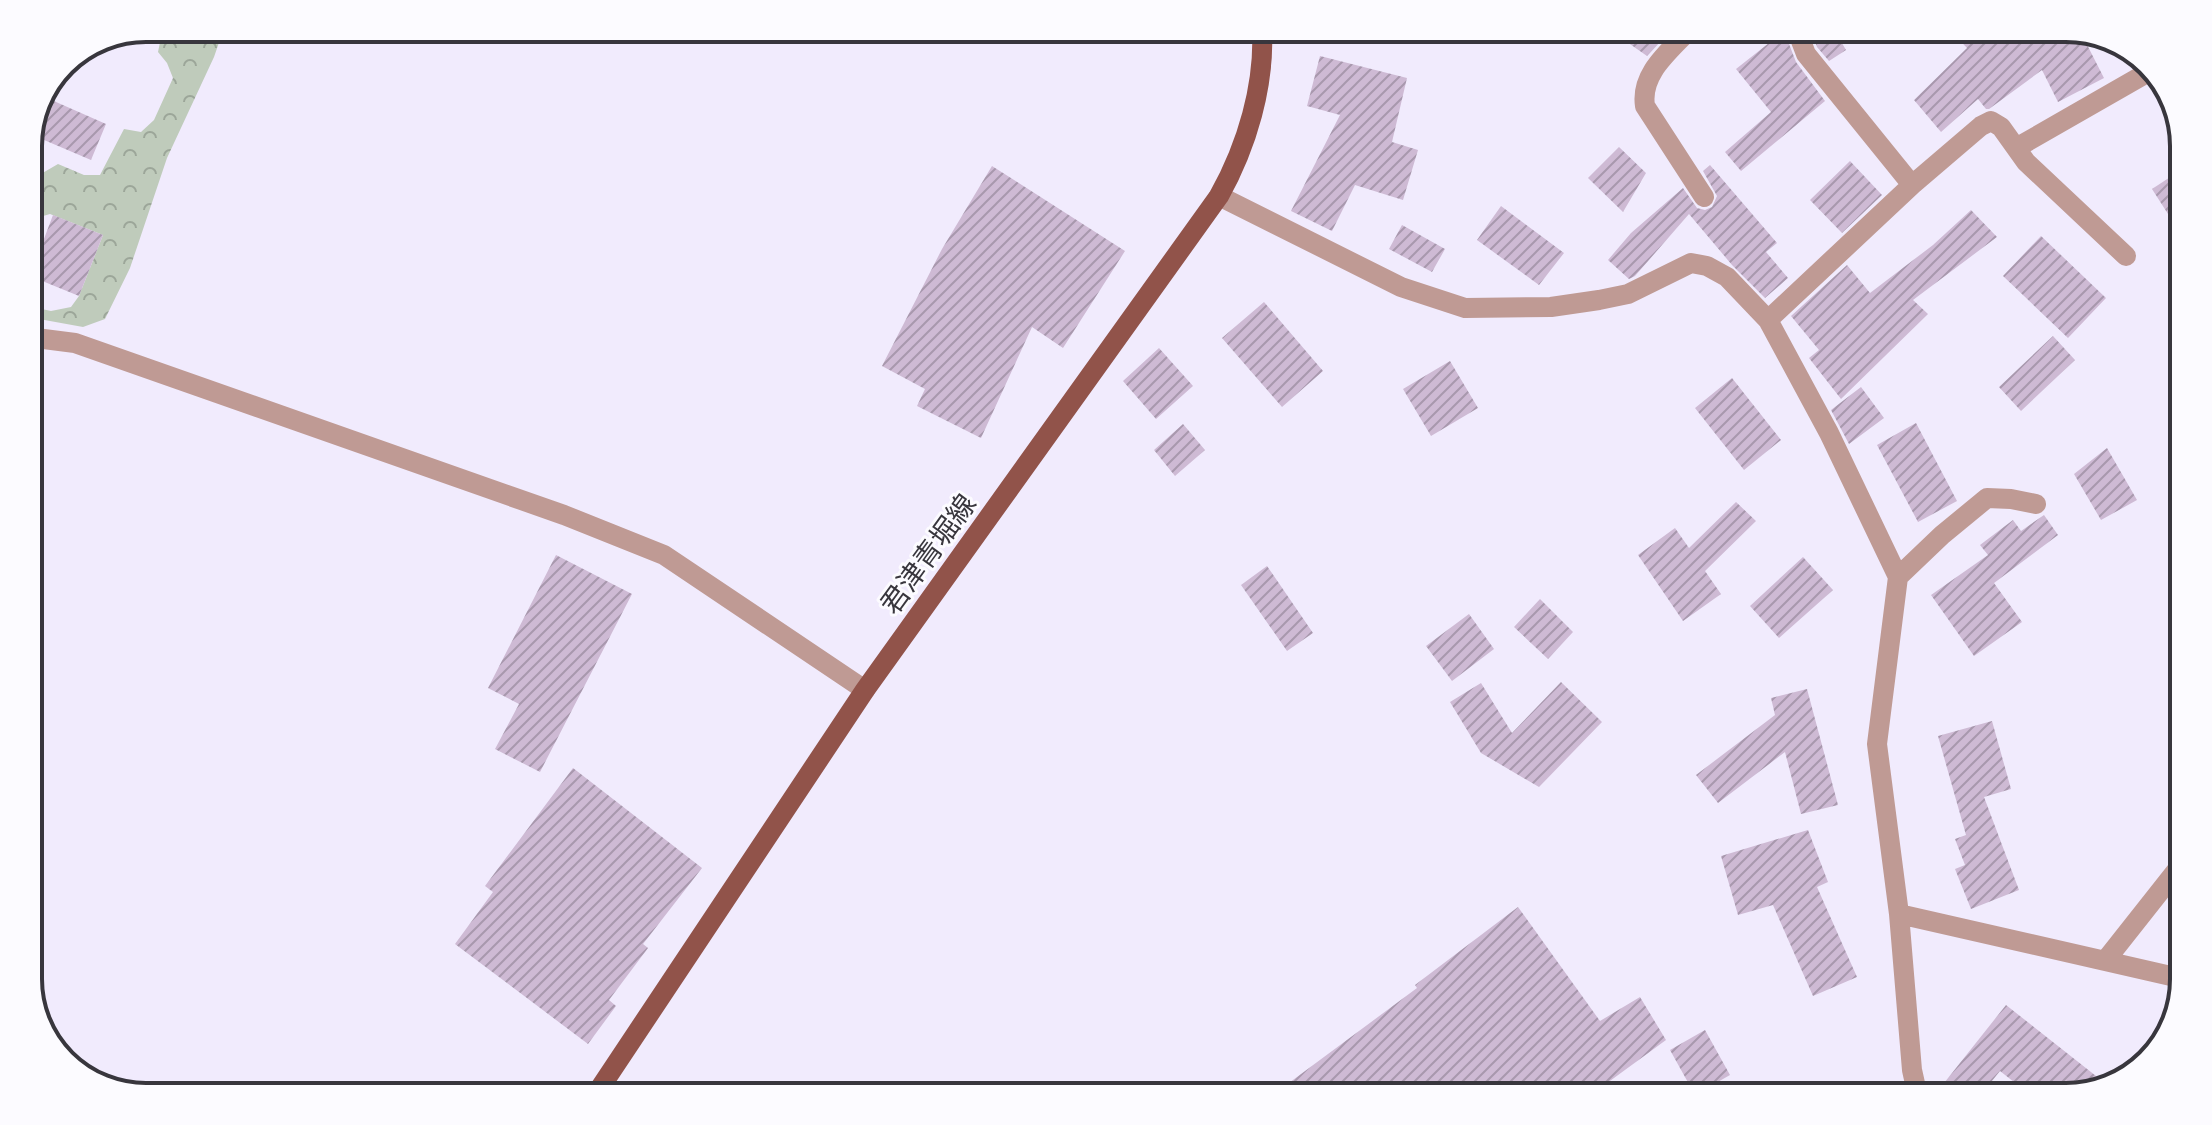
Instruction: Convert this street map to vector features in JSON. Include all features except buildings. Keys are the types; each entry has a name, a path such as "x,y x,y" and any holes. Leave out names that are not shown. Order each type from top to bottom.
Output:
{"main road":[{"name":"君津青堀線","path":"603,1083 865,690 1219,196 1233,171 1258,95 1263,42"}],"street":[{"path":"1678,42 1648,76 1643,91 1645,106 1704,197"},
{"path":"1801,42 1806,54 1912,185"},
{"path":"2016,148 2142,75"},
{"path":"1768,320 1912,185 1981,126 1991,121 2001,127 2026,162 2126,256"},
{"path":"1219,196 1401,287 1465,308 1551,307 1599,300 1628,294 1691,263 1707,266 1727,277 1768,320 1829,433 1898,577 1877,744 1899,914 1915,1083"},
{"path":"42,339 75,343 564,515 664,555 865,690"},
{"path":"1898,577 1987,498 2036,504"},
{"path":"2105,961 2170,879"},
{"path":"1899,914 2170,976"}],"green space":[{"path":"160,42 219,42 167,158 130,268 105,319 83,327 42,320 42,309 51,311 71,307 79,296 103,235 50,214 42,216 42,173 58,164 84,175 100,175 124,129 141,132 154,120 173,78 158,52"}]}
